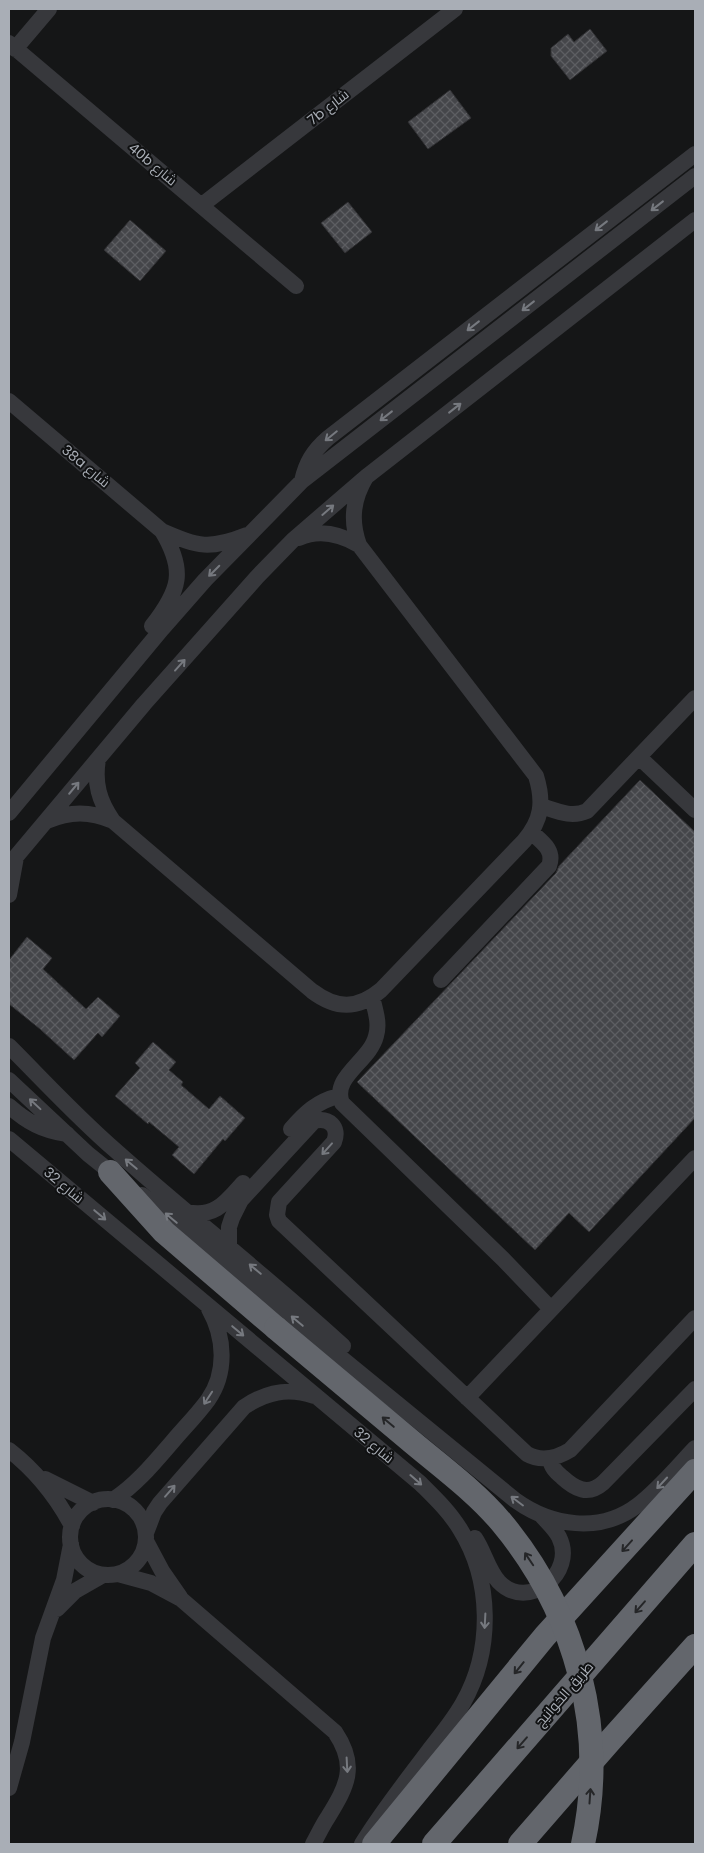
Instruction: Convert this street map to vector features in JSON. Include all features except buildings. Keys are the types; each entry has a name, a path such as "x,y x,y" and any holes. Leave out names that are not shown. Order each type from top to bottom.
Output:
{"highway":[{"path":"110,1172 164,1232 469,1489 501,1522 529,1558 555,1605 570,1638 583,1682 590,1727 592,1772 589,1818 583,1844"},
{"path":"374,1844 545,1636 695,1472"},
{"name":"طريق الخوانيج","path":"434,1844 695,1544"},
{"path":"520,1844 695,1646"},
{"path":"608,1743 695,1670"}],"street":[{"path":"12,46 49,9"},
{"name":"7b شارع","path":"202,205 455,9"},
{"name":"40b شارع","path":"12,46 296,286"},
{"path":"302,481 310,457 318,446 695,154"},
{"path":"9,813 74,733 205,580 302,481 695,176"},
{"path":"9,895 12,861 256,577 293,540 366,477 695,220"},
{"name":"38a شارع","path":"9,401 162,531 186,542 211,546 223,544 251,534"},
{"path":"98,759 96,770 98,792 113,821 320,997 330,1002 346,1005 362,1003 372,997 531,832 538,820 541,806 541,790 528,762 359,545 355,534 353,510 360,487 366,477"},
{"name":"38a شارع","path":"122,679 138,645 169,603 174,592 177,580 175,555 162,531"},
{"path":"293,540 304,536 327,533 349,539 359,545"},
{"path":"541,806 571,815 587,811 695,698"},
{"path":"639,757 695,810"},
{"path":"45,822 67,814 79,813 91,814 113,821"},
{"path":"441,980 549,866 551,855 549,849 531,832"},
{"path":"372,997 378,1026 374,1044 341,1084 339,1096 342,1103 503,1258 551,1309"},
{"path":"9,1046 82,1120 187,1212 297,1304 348,1351 391,1400"},
{"path":"10,1078 67,1134 110,1172 154,1204 515,1500 542,1516 560,1522 580,1524 600,1522 619,1516 652,1494 695,1448"},
{"path":"187,1212 204,1213 220,1207 310,1108 324,1100 339,1096"},
{"path":"9,1106 35,1126 67,1134"},
{"path":"229,1247 229,1227 241,1200 309,1125 320,1119 327,1120 336,1129 334,1142 283,1197 277,1209 279,1221 527,1454 538,1459 564,1454 576,1445 695,1318"},
{"name":"شارع 32","path":"9,1139 420,1483 442,1504 460,1529 473,1556 482,1584 484,1607 483,1645 476,1674 464,1702 380,1816 362,1844"},
{"path":"467,1398 695,1158"},
{"path":"113,1500 145,1474 208,1399 216,1384 221,1359 220,1334 214,1318 205,1303"},
{"path":"550,1458 554,1469 574,1487 584,1491 594,1489 695,1389"},
{"path":"52,1614 75,1591 111,1574 128,1569 137,1562 143,1552 154,1512 160,1503 244,1407 257,1398 287,1390 303,1392 317,1397"},
{"path":"9,1450 35,1472 93,1503"},
{"path":"35,1472 56,1498 72,1526"},
{"path":"9,1788 22,1742 43,1638 64,1580 71,1544 72,1526 80,1512 93,1503 103,1500 122,1502 131,1507 138,1514 146,1537 162,1571 181,1599"},
{"path":"442,1504 473,1535 500,1583 510,1589 521,1592 532,1592 543,1588 559,1572 562,1561 560,1538 542,1516"},
{"path":"71,1544 79,1561 86,1568 151,1583 181,1599 325,1724 338,1738 347,1755 347,1780 343,1792 313,1844"}]}
